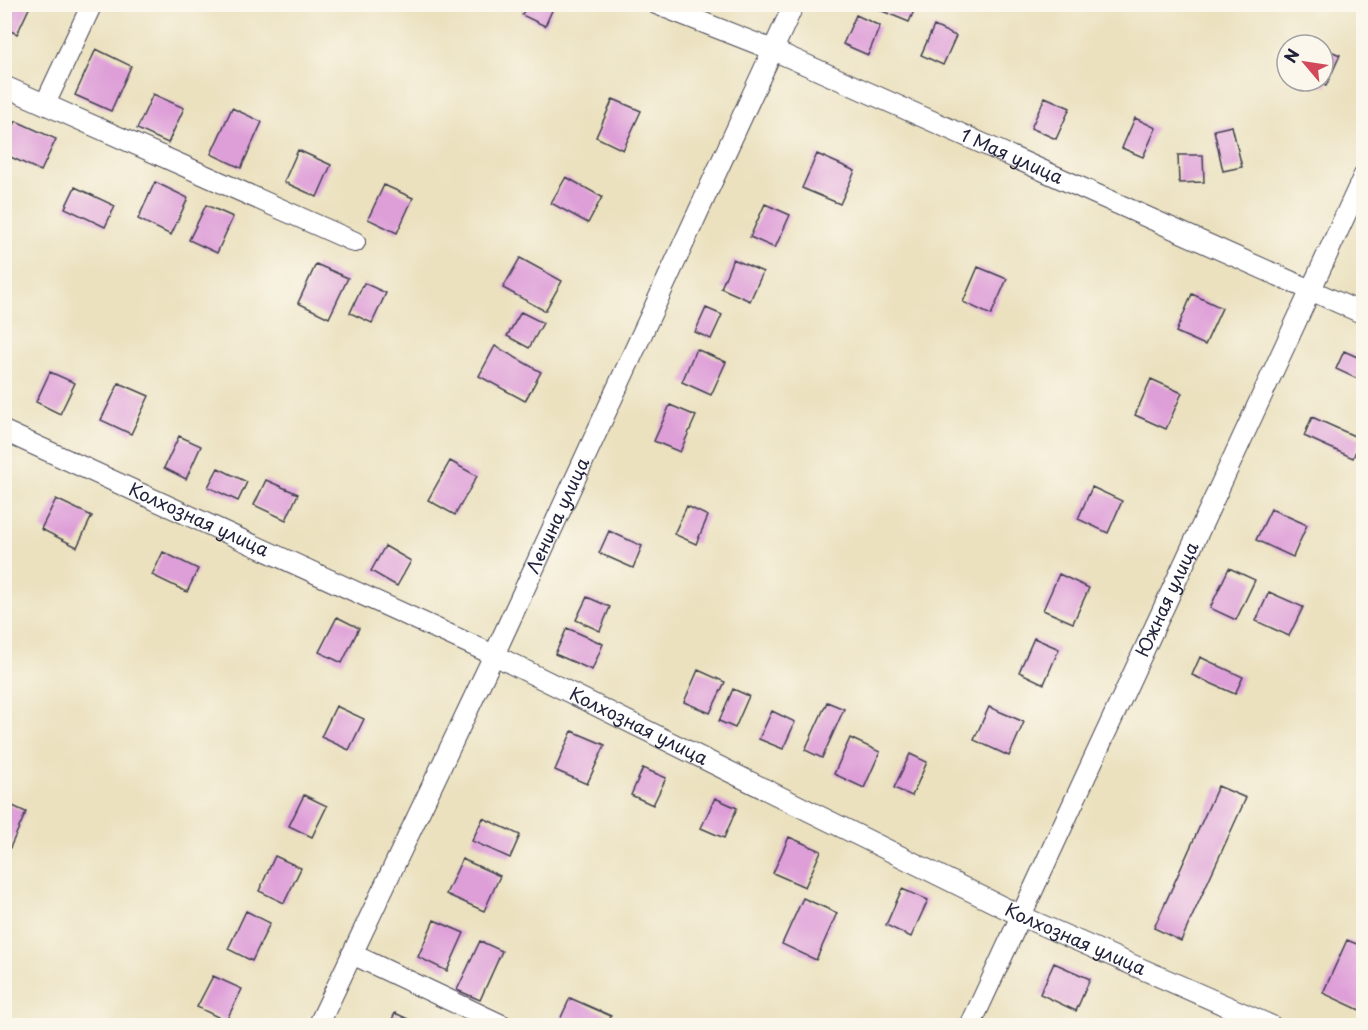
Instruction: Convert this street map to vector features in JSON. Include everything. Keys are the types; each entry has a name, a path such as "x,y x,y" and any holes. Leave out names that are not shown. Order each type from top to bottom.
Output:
{"street":[{"path":"45,104 92,4"},
{"name":"1 Мая улица","path":"656,4 773,50 1310,292 1364,314"},
{"name":"Ленина улица","path":"318,1026 494,655 794,4"},
{"path":"4,86 355,242"},
{"name":"Южная улица","path":"970,1026 1364,175"},
{"name":"Колхозная улица","path":"4,431 494,655 1021,916 1272,1026"},
{"path":"352,954 504,1026"}],"building":[{"path":"4,4 31,4 17,34 4,28"},
{"path":"527,4 555,4 545,26 522,15"},
{"path":"877,4 917,4 909,22 875,8"},
{"path":"856,15 880,26 868,55 843,44"},
{"path":"934,26 956,36 943,65 921,55"},
{"path":"96,49 131,66 111,111 75,95"},
{"path":"1335,53 1340,55 1335,66"},
{"path":"153,94 184,108 168,143 137,129"},
{"path":"1045,97 1070,108 1056,139 1031,128"},
{"path":"613,99 641,111 623,150 596,137"},
{"path":"232,108 262,122 241,168 211,154"},
{"path":"1135,118 1156,128 1143,157 1122,148"},
{"path":"16,121 56,139 41,171 4,154 4,147"},
{"path":"1232,126 1242,167 1223,171 1214,130"},
{"path":"298,150 331,165 317,197 284,182"},
{"path":"817,154 855,171 840,204 802,188"},
{"path":"1178,155 1203,155 1204,182 1179,183"},
{"path":"566,177 602,197 588,223 551,203"},
{"path":"155,182 188,198 171,235 138,219"},
{"path":"384,185 413,198 397,233 368,219"},
{"path":"75,187 115,206 105,227 65,208"},
{"path":"765,204 790,215 775,248 750,237"},
{"path":"206,205 233,217 217,253 189,240"},
{"path":"520,258 562,281 545,311 503,288"},
{"path":"733,259 763,272 750,301 721,288"},
{"path":"316,264 348,278 329,318 298,303"},
{"path":"978,267 1007,279 991,315 963,302"},
{"path":"364,283 386,293 372,323 350,313"},
{"path":"1192,294 1222,308 1205,345 1176,332"},
{"path":"706,308 722,315 711,339 695,332"},
{"path":"521,312 543,323 529,348 507,336"},
{"path":"495,346 541,372 525,401 479,376"},
{"path":"696,349 726,362 711,395 682,382"},
{"path":"1344,351 1364,360 1364,382 1336,369"},
{"path":"50,372 75,383 60,414 36,402"},
{"path":"1151,379 1182,393 1166,429 1135,415"},
{"path":"119,383 149,396 131,434 101,420"},
{"path":"670,405 696,416 680,452 654,441"},
{"path":"1312,417 1361,439 1353,458 1304,436"},
{"path":"179,436 201,446 186,479 164,468"},
{"path":"450,461 477,476 455,515 428,500"},
{"path":"218,468 247,482 238,501 208,487"},
{"path":"266,480 298,494 286,520 254,505"},
{"path":"1092,487 1122,501 1108,533 1078,519"},
{"path":"56,499 92,516 77,547 41,529"},
{"path":"687,506 708,516 696,544 674,534"},
{"path":"1271,509 1307,525 1293,557 1256,540"},
{"path":"609,531 642,546 633,568 599,553"},
{"path":"385,546 411,561 397,586 371,571"},
{"path":"163,552 198,569 187,592 152,575"},
{"path":"1229,568 1255,580 1236,620 1210,608"},
{"path":"1059,574 1089,588 1073,623 1043,610"},
{"path":"1269,592 1303,607 1289,636 1256,621"},
{"path":"587,597 610,607 600,631 576,620"},
{"path":"337,617 359,628 342,663 319,652"},
{"path":"567,628 603,644 592,670 555,654"},
{"path":"1034,638 1059,649 1044,684 1019,672"},
{"path":"1200,657 1243,677 1235,694 1192,675"},
{"path":"698,670 725,682 710,713 684,702"},
{"path":"733,689 749,696 735,728 719,721"},
{"path":"827,702 844,709 822,758 805,750"},
{"path":"336,706 364,719 349,750 321,737"},
{"path":"989,707 1024,722 1009,756 974,740"},
{"path":"772,711 795,722 783,749 759,739"},
{"path":"572,731 605,745 587,784 555,770"},
{"path":"850,738 880,752 864,788 834,774"},
{"path":"910,754 927,762 912,796 894,788"},
{"path":"643,768 666,778 653,805 631,795"},
{"path":"1218,786 1246,798 1181,941 1154,928"},
{"path":"304,795 327,806 312,837 289,826"},
{"path":"715,798 737,808 724,838 701,828"},
{"path":"4,802 26,812 4,861"},
{"path":"483,818 520,835 510,858 472,841"},
{"path":"789,837 821,851 805,887 773,873"},
{"path":"275,856 301,868 284,903 259,891"},
{"path":"462,859 500,876 484,911 446,894"},
{"path":"902,889 928,900 911,937 886,925"},
{"path":"803,898 837,913 816,960 782,944"},
{"path":"246,911 270,923 252,961 228,949"},
{"path":"434,920 464,933 447,971 418,957"},
{"path":"1347,940 1364,947 1364,1012 1323,993"},
{"path":"480,941 502,951 480,1000 457,990"},
{"path":"1054,963 1090,979 1076,1011 1040,994"},
{"path":"213,976 242,989 226,1021 197,1007"},
{"path":"570,998 611,1016 607,1026 557,1026"},
{"path":"395,1013 423,1026 389,1026"}]}
